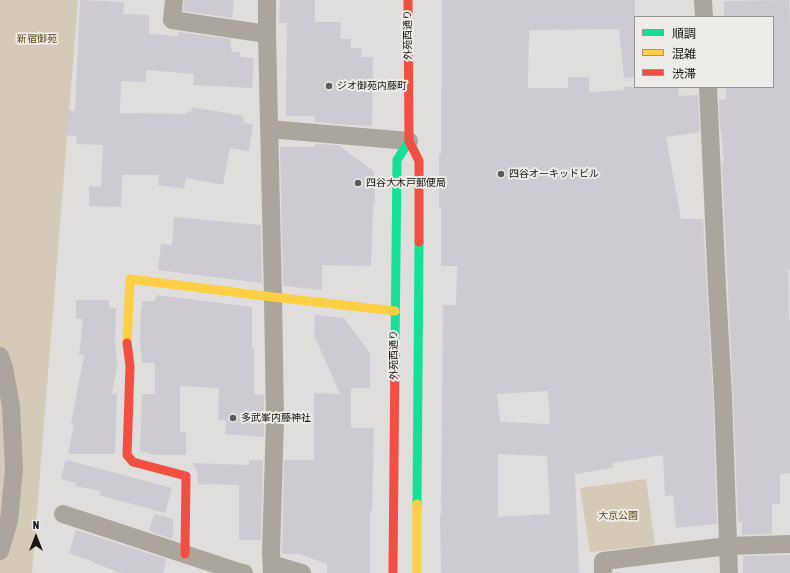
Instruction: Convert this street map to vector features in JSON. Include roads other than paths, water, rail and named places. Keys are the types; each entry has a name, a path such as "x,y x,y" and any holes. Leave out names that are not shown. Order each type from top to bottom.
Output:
{"main road":[{"name":"外苑西通り","path":"408,0 408,141 419,161 417,573"},
{"name":"外苑西通り","path":"393,573 397,160 408,141"},
{"path":"185,554 186,476 133,462 127,455 130,366 127,340 130,279 273,298 395,311"}],"street":[{"path":"174,0 172,20 267,34"},
{"path":"267,0 275,419 271,553 272,568 302,573"},
{"path":"703,0 704,16"},
{"path":"708,88 723,395 729,573"},
{"path":"269,129 408,141"},
{"path":"0,356 12,406 14,469 9,521 0,551"},
{"path":"63,514 244,573"},
{"path":"603,573 604,561 728,546 790,544"}],"place":[{"name":"ジオ御苑内藤町","path":"329,86"},
{"name":"四谷オーキッドビル","path":"501,174"},
{"name":"四谷大木戸郵便局","path":"358,183"},
{"name":"多武峯内藤神社","path":"233,418"}],"park label":[{"name":"新宿御苑","path":"37,39"},
{"name":"大京公園","path":"618,516"}]}
